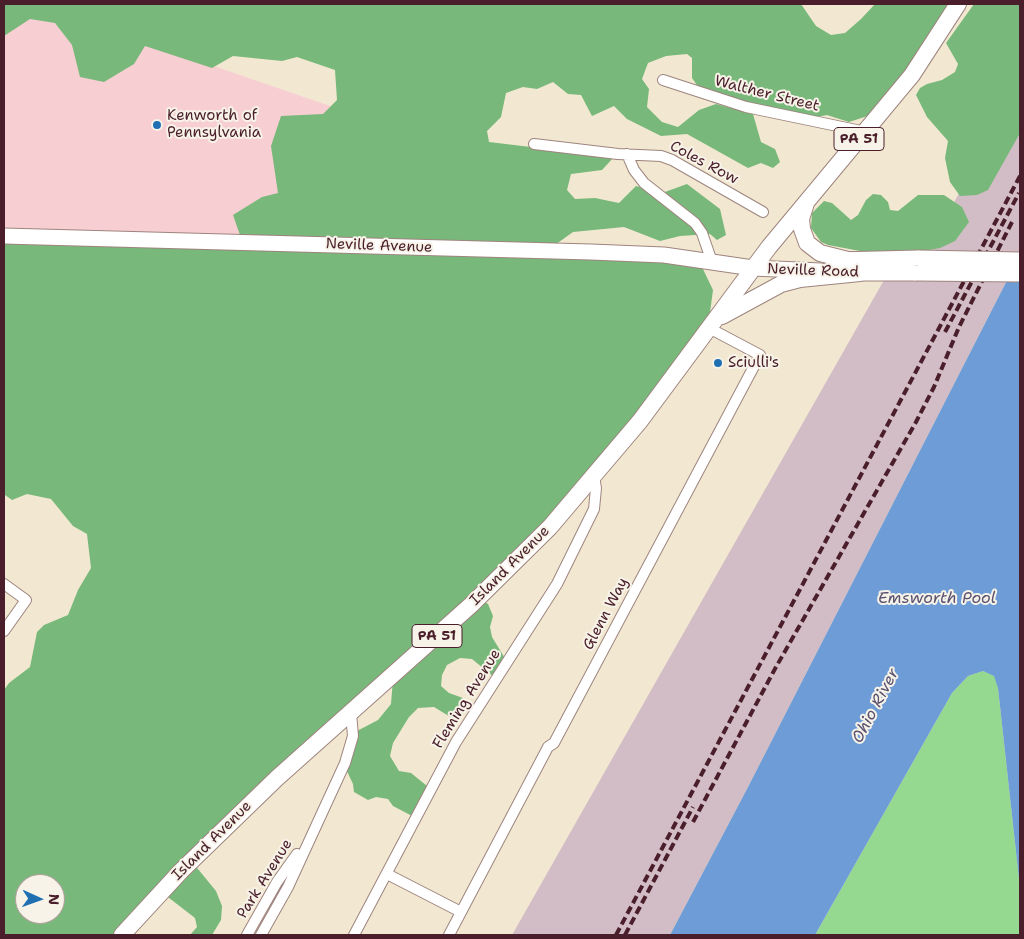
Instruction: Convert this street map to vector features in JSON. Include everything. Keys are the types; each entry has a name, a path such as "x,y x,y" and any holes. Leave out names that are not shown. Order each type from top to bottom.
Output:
{"main road":[{"name":"PA 51","path":"753,268 811,194 866,132 912,75 958,4"},
{"path":"811,194 802,210 801,224 804,238 813,249 820,253 848,260"},
{"name":"Island Avenue","path":"122,935 181,871 277,778 471,605 550,527 640,421 753,268"},
{"path":"713,324 781,284 800,279 860,273"}],"street":[{"name":"Walther Street","path":"663,80 746,107 866,132"},
{"name":"Coles Row","path":"534,144 661,156 672,160 763,212"},
{"path":"627,154 634,170 644,183 695,224 702,234 712,262"},
{"name":"Neville Avenue","path":"4,236 664,255 753,268"},
{"name":"Neville Road","path":"753,268 780,262 848,260 1020,274"},
{"name":"Neville Road","path":"753,268 860,273 918,266 1020,260"},
{"name":"Glenn Way","path":"449,935 548,747 554,743 760,355 713,324"},
{"name":"Fleming Avenue","path":"354,935 456,742 557,584 594,509 596,488 594,477"},
{"path":"4,584 26,600 4,631"},
{"name":"Park Avenue","path":"261,935 288,887 345,763 353,736 351,713"},
{"name":"Park Avenue","path":"247,935 277,882 308,840"},
{"path":"387,874 461,912"}],"shaded area":[{"path":"4,4 34,4 542,179 539,250 4,236"},
{"path":"1020,80 1020,255 747,789 670,935 512,935 888,273 916,273"}],"green space":[{"path":"4,4 801,4 816,26 831,35 845,33 875,4 957,4 877,113 849,122 827,115 811,118 701,91 692,78 692,58 687,54 666,56 648,63 642,79 649,89 647,107 662,122 678,127 699,110 716,104 753,114 761,142 775,149 780,162 773,168 761,163 748,168 687,134 661,136 627,119 614,106 592,116 581,95 568,94 553,82 537,89 523,87 506,93 501,117 487,131 489,142 614,157 602,170 571,174 567,190 575,199 595,198 619,203 636,186 662,193 687,184 720,209 726,235 717,240 710,234 680,236 660,241 624,227 573,232 552,247 241,238 233,215 262,197 278,193 271,146 281,116 323,114 337,100 335,70 297,57 282,61 233,56 212,68 145,46 134,64 104,82 80,77 72,45 55,23 30,19 4,36"},
{"path":"974,4 1020,4 1020,133 988,190 977,195 960,196 950,182 945,158 948,141 927,117 916,95 920,88 942,80 955,72 958,64 946,43"},
{"path":"873,194 881,195 888,202 890,210 898,211 918,195 944,195 962,207 969,222 955,241 940,248 917,252 860,251 821,242 811,228 812,213 824,201 832,203 851,220 858,215 866,200"},
{"path":"4,236 664,259 702,267 713,290 709,320 637,418 541,529 117,935 4,935 4,690 9,683 30,667 37,632 44,625 68,615 78,590 91,568 87,534 73,526 51,499 27,494 12,500 5,495"},
{"path":"481,600 488,604 493,616 490,627 492,637 506,660 494,677 472,659 460,658 447,665 442,675 441,686 449,693 463,698 467,705 464,713 452,718 434,707 418,708 409,717 393,743 390,756 399,771 411,773 427,786 429,793 416,818 393,806 388,799 376,797 368,800 354,792 353,784 345,767 357,731 378,720 391,704 393,679"},
{"path":"983,671 995,676 998,688 1020,888 1020,935 815,935 952,693 968,676"},
{"path":"193,863 216,891 222,906 221,920 212,935 190,935 197,927 195,918 164,894"}],"water":[{"name":"Emsworth Pool","path":"1020,255 1020,888 998,688 994,676 983,671 968,676 952,693 815,935 670,935 747,789"}],"railway":[{"path":"616,935 1020,176"},
{"path":"945,332 1019,193"},
{"path":"693,822 776,667 916,422 934,387 959,327 1013,220"},
{"path":"625,935 693,807"}],"place":[{"name":"Kenworth of Pennsylvania","path":"157,125"},
{"name":"Sciulli's","path":"718,363"}],"water label":[{"name":"Ohio River","path":"876,706"}]}
